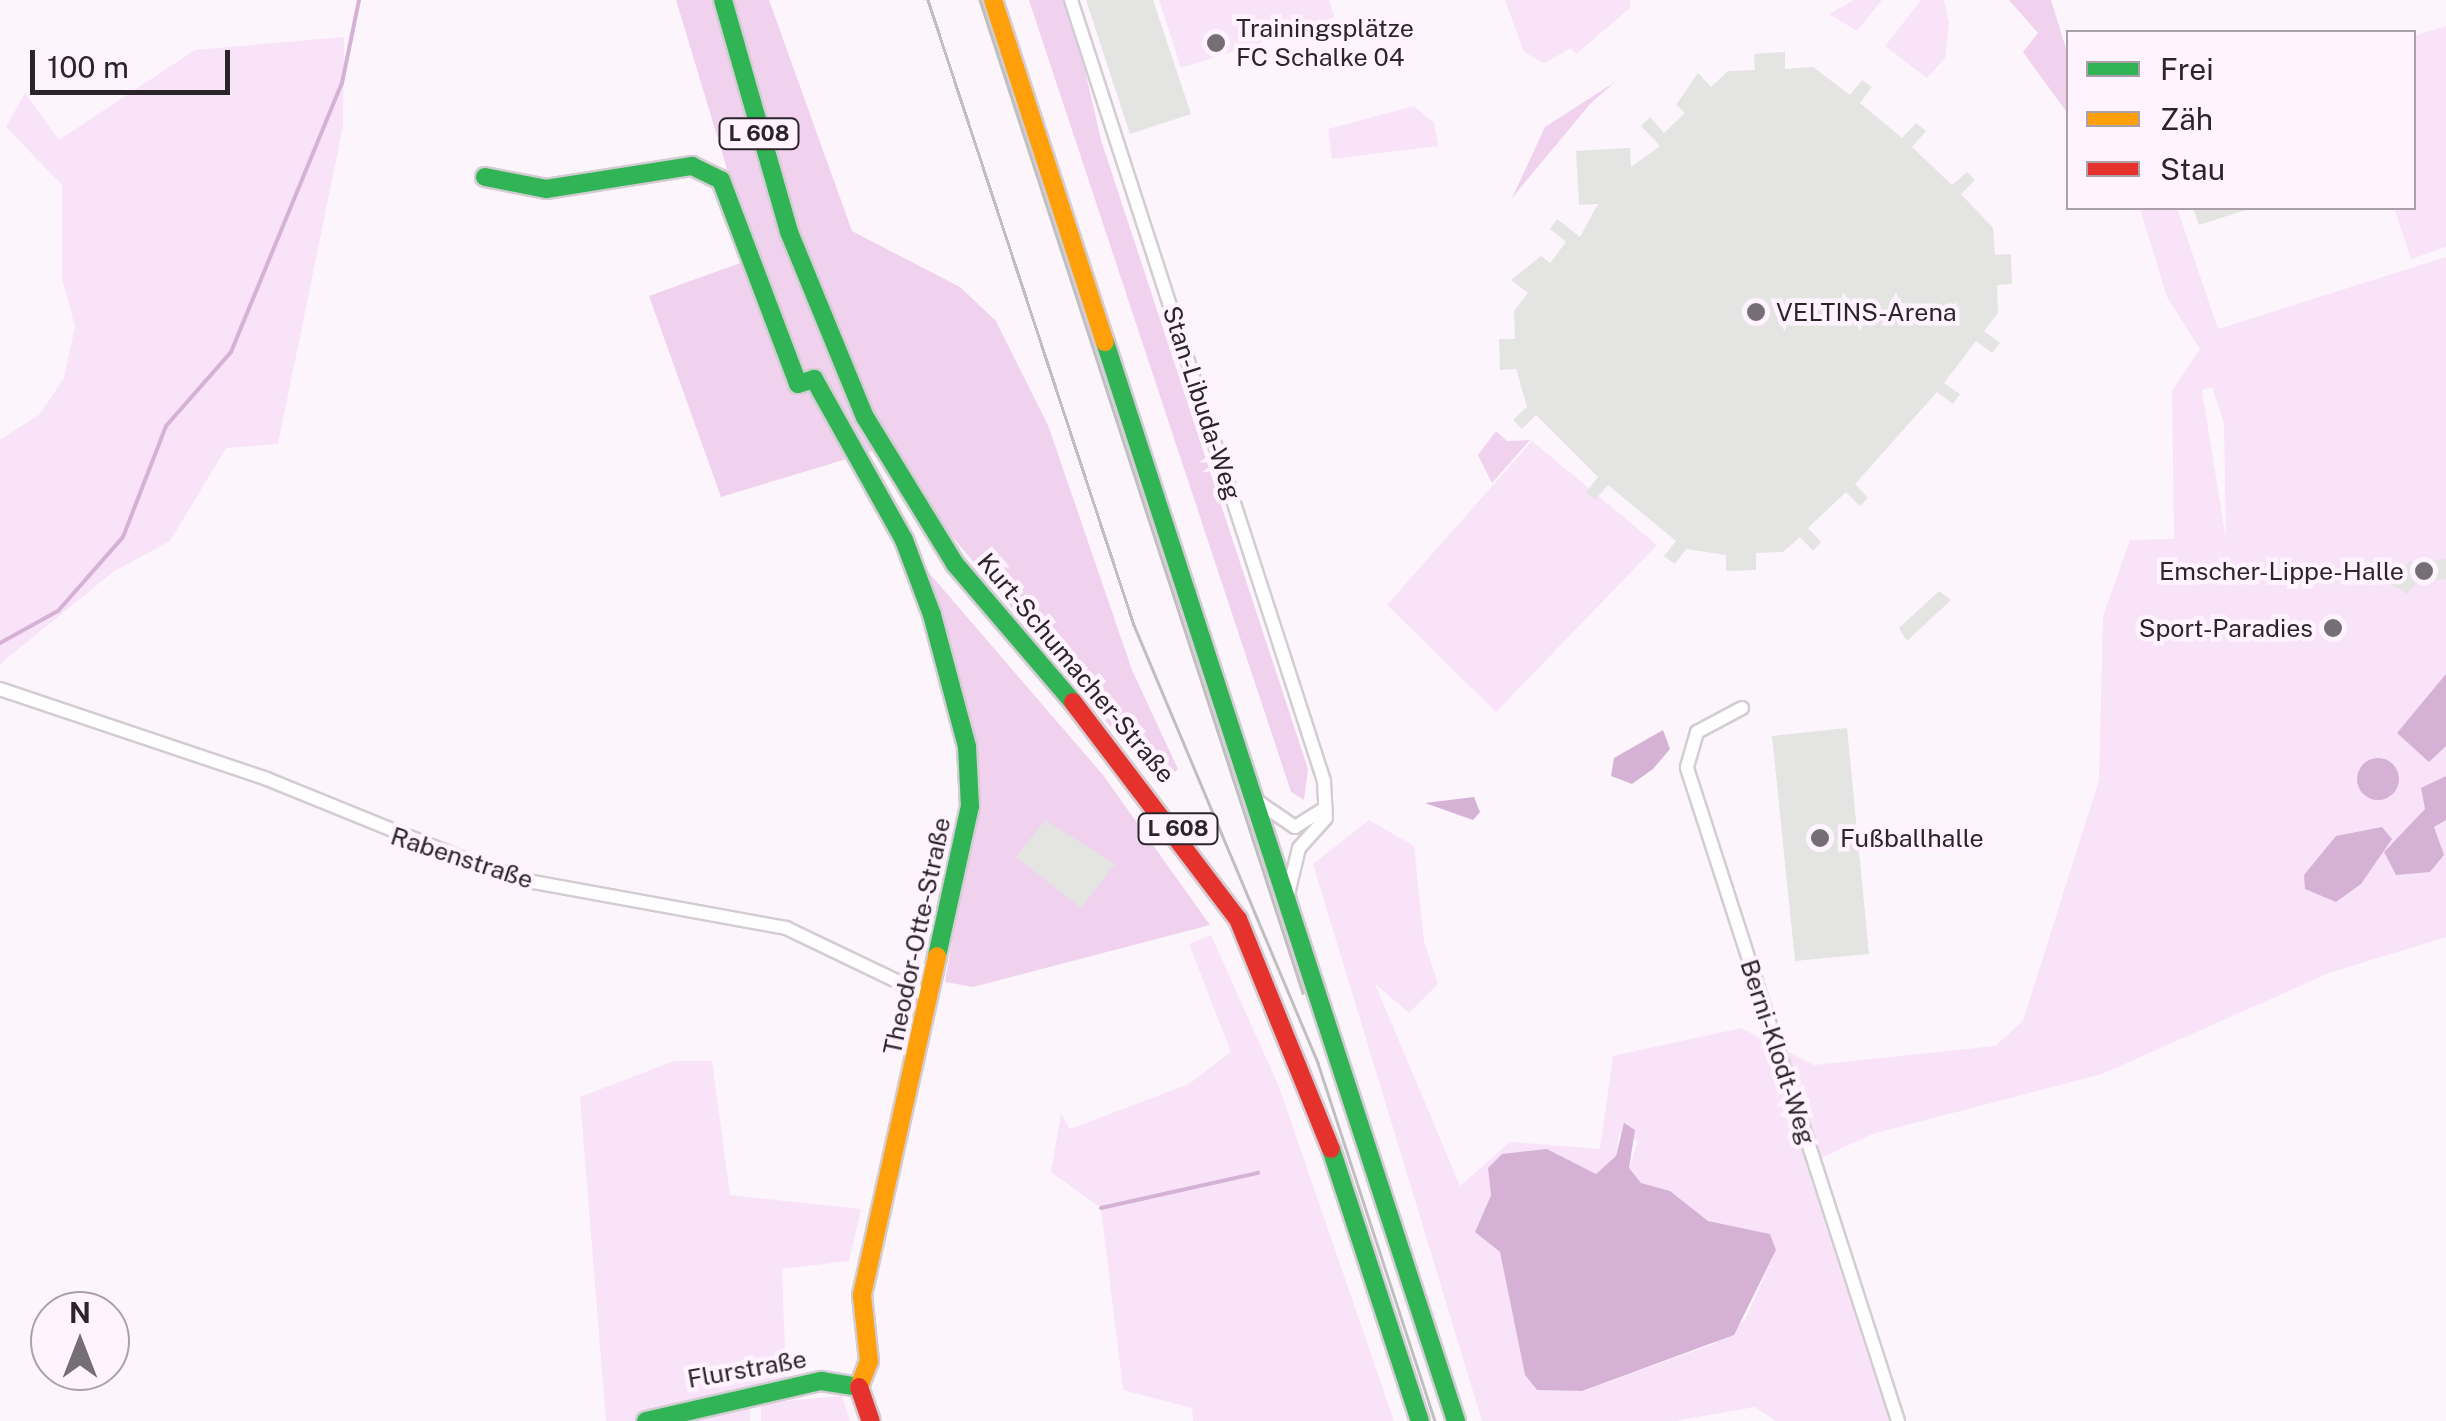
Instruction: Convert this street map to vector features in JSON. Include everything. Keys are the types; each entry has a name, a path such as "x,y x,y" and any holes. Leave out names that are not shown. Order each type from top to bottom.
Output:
{"main road":[{"name":"Kurt-Schumacher-Straße","path":"723,0 789,232 865,417 955,564 1145,785 1238,920 1304,1066 1420,1421"},
{"name":"L 608","path":"993,0 1456,1421"},
{"name":"Theodor-Otte-Straße","path":"485,177 546,189 708,168 721,180 798,384 814,379 904,540 967,747 969,822 862,1295 868,1361 858,1387"},
{"name":"Flurstraße","path":"646,1421 822,1381 858,1387"},
{"path":"858,1387 871,1421"}],"street":[{"name":"Stan-Libuda-Weg","path":"1072,0 1327,806"},
{"name":"Rabenstraße","path":"0,689 267,779 511,878 786,928 930,997"},
{"name":"Berni-Klodt-Weg","path":"1742,708 1697,732 1687,768 1898,1421"},
{"path":"1251,796 1284,825 1306,824 1327,806"},
{"path":"1287,902 1294,859 1327,806"}],"shaded area":[{"path":"676,0 769,0 852,231 960,287 996,321 1048,425 1132,670 1178,769 1159,785 931,511 893,445 721,497 649,296 754,258"},
{"path":"1029,0 1069,0 1101,140 1308,769 1304,800 1291,792"},
{"name":"Trainingsplätze FC Schalke 04","path":"1159,0 1329,0 1335,19 1181,68"},
{"path":"1505,0 1630,0 1630,8 1576,54 1571,48 1544,63 1524,52"},
{"path":"1854,0 1882,0 1857,31 1829,14"},
{"path":"1921,0 1944,0 1949,23 1945,58 1927,78 1885,46"},
{"path":"2009,0 2051,0 2066,49 2066,111 2023,52 2038,33"},
{"path":"2446,26 2446,247 2411,259 2395,210 2416,210 2416,35"},
{"path":"344,37 343,126 278,444 226,448 170,541 113,572 0,664 0,440 40,414 64,378 75,327 62,278 62,185 6,127 25,93 59,140 195,50"},
{"path":"1615,82 1591,103 1512,198 1545,127"},
{"path":"1414,106 1434,123 1438,146 1332,159 1328,129"},
{"path":"2141,210 2178,210 2218,329 2446,257 2446,937 2329,973 2102,1074 1872,1134 1806,1165 1889,1421 1776,1421 1755,1407 1675,1421 1482,1421 1313,864 1369,820 1414,846 1424,941 1438,984 1409,1013 1375,984 1460,1186 1510,1142 1600,1149 1613,1056 1741,1028 1814,1065 1995,1046 2023,1021 2099,780 2103,616 2130,540 2174,539 2172,391 2200,349 2167,297","holes":["2212,387 2224,423 2226,540 2202,390","1619,1133 1638,1141 1629,1168 1641,1183 1670,1191 1708,1221 1770,1234 1776,1250 1745,1320 1714,1344 1582,1391 1537,1390 1525,1375 1500,1252 1475,1232 1491,1194 1488,1168 1547,1149 1596,1174 1616,1156"]},
{"path":"1496,431 1507,441 1530,440 1492,483 1478,455"},
{"path":"1532,441 1657,545 1496,712 1387,605"},
{"path":"924,567 1103,775 1210,925 973,987 945,982 967,853 954,679"},
{"path":"2446,674 2446,746 2429,762 2397,733"},
{"path":"1663,730 1670,749 1653,769 1632,784 1611,776 1614,758"},
{"path":"2378,758 2393,764 2399,779 2393,794 2378,800 2363,794 2357,779 2363,764"},
{"path":"2446,776 2446,820 2434,827 2444,855 2430,872 2396,875 2384,852 2425,809 2421,788"},
{"path":"1474,797 1480,812 1473,820 1425,803"},
{"path":"2382,827 2392,839 2361,884 2336,902 2305,889 2304,875 2336,836"},
{"path":"1211,935 1279,1087 1394,1421 1193,1421 1192,1408 1123,1390 1101,1208 1051,1172 1061,1114 1070,1129 1189,1084 1231,1052 1189,944"},
{"path":"674,1061 712,1061 730,1195 861,1209 849,1261 782,1269 786,1378 749,1387 750,1421 606,1421 580,1097"},
{"path":"1624,1123 1635,1130 1629,1168 1641,1183 1670,1191 1708,1221 1770,1234 1776,1250 1734,1335 1582,1391 1537,1390 1525,1375 1500,1252 1475,1232 1491,1195 1488,1168 1502,1154 1547,1149 1596,1174 1616,1156"},
{"path":"842,1396 850,1421 761,1421 761,1403"}],"building":[{"path":"1086,0 1153,0 1191,114 1130,134"},
{"name":"VELTINS-Arena","path":"1785,52 1785,69 1813,67 1850,95 1862,80 1872,87 1860,103 1902,138 1916,123 1926,131 1912,147 1952,185 1967,172 1975,180 1961,194 1993,228 1995,255 2011,254 2012,284 1997,285 1998,313 1984,331 2000,343 1992,353 1976,341 1944,383 1960,394 1953,404 1937,392 1855,484 1868,498 1860,506 1846,492 1808,528 1821,542 1813,551 1800,537 1783,552 1756,553 1756,570 1726,571 1726,555 1686,549 1675,564 1664,556 1676,541 1608,485 1595,500 1586,492 1598,477 1536,415 1522,429 1513,420 1527,407 1516,369 1500,370 1499,339 1515,339 1514,311 1528,293 1511,280 1541,256 1550,263 1566,242 1550,229 1557,219 1580,237 1598,204 1579,205 1576,151 1630,148 1631,167 1660,146 1641,126 1650,117 1664,133 1685,113 1676,105 1698,73 1711,87 1728,71 1755,70 1754,54"},
{"path":"2194,210 2246,210 2199,225"},
{"name":"Emscher-Lippe-Halle","path":"2446,559 2446,579 2417,582 2407,594 2391,584 2409,562"},
{"path":"1939,591 1951,600 1907,641 1899,628"},
{"name":"Fußballhalle","path":"1847,728 1869,954 1795,961 1772,736"},
{"path":"1045,820 1115,864 1081,908 1016,857"}],"waterway":[{"path":"0,643 58,611 123,537 166,426 231,352 342,83 359,0"},
{"path":"1101,1208 1258,1173"}],"tram line":[{"path":"928,0 1134,625 1318,1063 1435,1421"},
{"path":"980,0 1303,993"}],"traffic: fast":[{"path":"723,0 789,232 865,417 955,564 1073,702"},
{"path":"485,177 546,189 692,166 721,180 798,384 814,379 904,540 932,615 967,747 970,806 937,956"},
{"path":"1105,342 1456,1421"},
{"path":"1331,1149 1420,1421"},
{"path":"646,1421 821,1381 859,1387"}],"traffic: slow":[{"path":"993,0 1105,342"},
{"path":"859,1387 869,1361 862,1295 937,956"}],"traffic: jam":[{"path":"1073,702 1238,919 1331,1149"},
{"path":"859,1387 871,1421"}],"place":[{"name":"Trainingsplätze FC Schalke 04","path":"1216,43"},
{"name":"VELTINS-Arena","path":"1756,312"},
{"name":"Emscher-Lippe-Halle","path":"2424,571"},
{"name":"Sport-Paradies","path":"2333,628"},
{"name":"Fußballhalle","path":"1820,838"}]}
